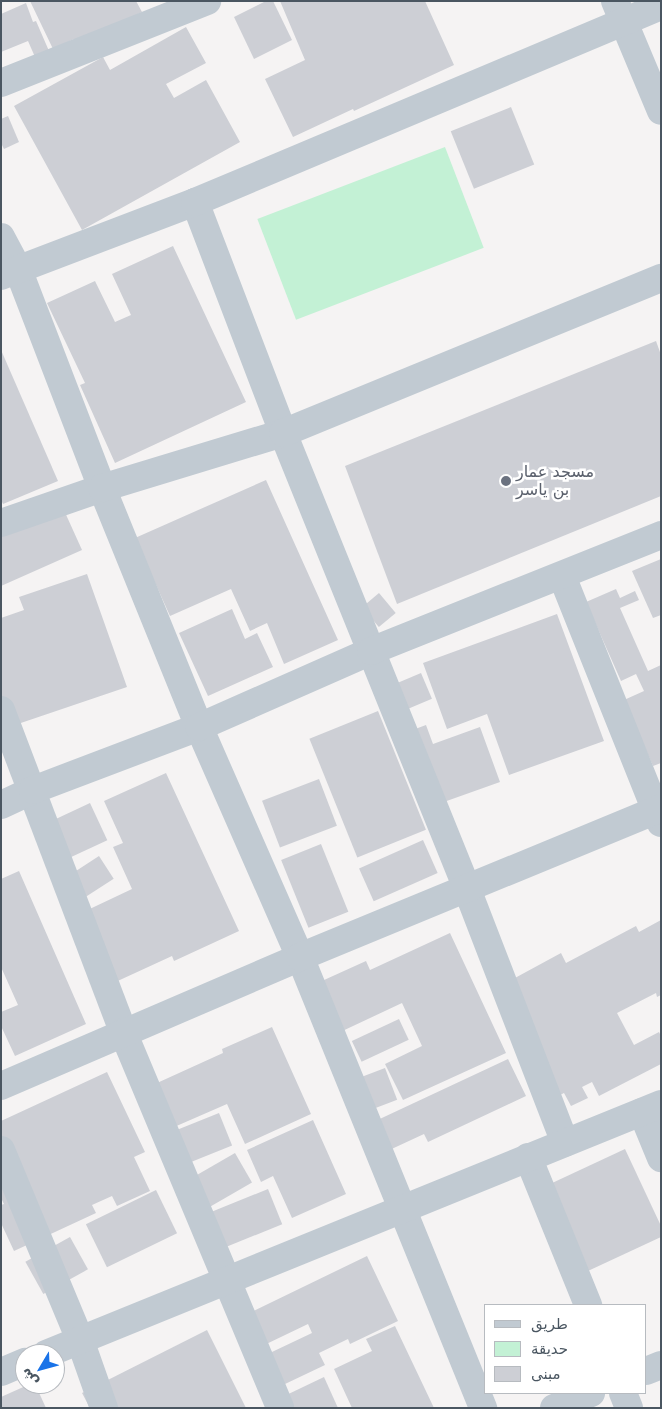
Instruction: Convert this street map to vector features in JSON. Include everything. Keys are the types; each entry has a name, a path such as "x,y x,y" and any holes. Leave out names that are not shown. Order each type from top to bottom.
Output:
{"street":[{"path":"1,83 207,1"},
{"path":"9,273 195,202 619,11 661,6"},
{"path":"619,11 661,111"},
{"path":"195,202 283,433 372,651 565,1143"},
{"path":"1,237 9,273 102,488 198,727 300,957 483,1408"},
{"path":"1,523 102,488 283,433 661,278"},
{"path":"1,805 33,790 198,727 372,651 661,535"},
{"path":"1,1086 123,1032 466,888 659,814 562,576"},
{"path":"1,710 33,790 123,1032 280,1408"},
{"path":"65,1346 651,1108 661,1158"},
{"path":"1,1150 80,1340 104,1408"},
{"path":"528,1157 588,1304"},
{"path":"647,1371 661,1365"},
{"path":"1,1372 15,1366"},
{"path":"554,1408 589,1394"},
{"path":"624,1394 629,1408"}],"green space":[{"path":"445,147 484,248 296,320 257,219"}],"building":[{"path":"30,1 136,1 142,12 77,44 74,39 53,49"},
{"path":"266,1 273,1 292,40 254,59 234,17"},
{"path":"280,1 425,1 454,65 293,137 265,79 305,60"},
{"path":"26,3 33,22 36,21 49,51 35,57 28,41 1,52 1,14"},
{"path":"186,27 206,63 166,84 174,98 206,80 240,142 82,230 14,106 103,57 110,70"},
{"path":"511,107 534,164 474,189 451,131"},
{"path":"8,116 19,142 4,149 1,143 1,119"},
{"path":"173,246 246,402 115,463 80,385 85,383 47,303 95,281 115,322 131,315 112,274"},
{"name":"مسجد عمار بن ياسر","path":"656,341 661,355 661,496 397,604 345,466"},
{"path":"1,350 58,481 3,504 1,500"},
{"path":"266,480 338,640 284,664 267,623 250,631 231,589 170,616 135,538"},
{"path":"63,508 82,550 1,586 1,535"},
{"path":"661,559 661,615 653,618 632,571"},
{"path":"87,574 127,687 9,727 1,706 1,618 24,610 19,597"},
{"path":"616,589 620,598 635,591 639,600 620,608 648,671 661,665 661,763 653,766 624,700 644,691 636,674 621,681 586,602"},
{"path":"379,593 396,613 379,627 362,607"},
{"path":"232,609 245,639 257,633 273,667 208,696 179,633"},
{"path":"557,614 604,741 509,775 487,714 447,729 423,663"},
{"path":"421,673 432,699 399,713 388,687"},
{"path":"378,711 426,830 357,857 309,739"},
{"path":"426,725 433,744 480,727 500,782 427,808 399,735"},
{"path":"166,773 239,931 174,961 172,956 109,985 77,915 132,889 113,847 123,843 104,801"},
{"path":"319,779 337,826 280,848 262,801"},
{"path":"90,803 107,840 59,863 42,825"},
{"path":"423,840 438,873 374,901 359,868"},
{"path":"321,844 348,912 308,928 281,860"},
{"path":"99,856 114,879 68,908 54,885"},
{"path":"19,871 86,1024 15,1056 1,1026 1,1012 18,1005 1,967 1,879"},
{"path":"661,920 661,995 657,997 656,993 617,1013 634,1045 659,1032 661,1036 661,1064 599,1096 592,1082 582,1087 588,1098 571,1106 564,1093 554,1098 500,986 561,953 566,963 636,926 639,932"},
{"path":"450,933 506,1053 403,1100 385,1064 422,1046 402,1003 336,1034 313,985 366,961 370,970"},
{"path":"399,1019 409,1040 362,1062 352,1041"},
{"path":"272,1027 311,1114 245,1144 227,1104 165,1131 146,1088 223,1053 222,1049"},
{"path":"508,1059 526,1096 428,1142 424,1134 383,1153 369,1124"},
{"path":"385,1068 397,1100 366,1112 354,1080"},
{"path":"107,1072 145,1152 134,1157 150,1191 117,1206 112,1196 92,1205 96,1213 14,1251 1,1223 1,1205 4,1204 1,1198 1,1121"},
{"path":"219,1113 232,1145 183,1165 170,1133"},
{"path":"313,1120 346,1194 292,1218 273,1176 261,1182 247,1150"},
{"path":"625,1149 661,1226 661,1237 575,1277 535,1191"},
{"path":"235,1153 252,1182 204,1210 187,1181"},
{"path":"268,1189 282,1224 214,1252 199,1217"},
{"path":"156,1190 177,1233 107,1267 86,1224"},
{"path":"70,1237 88,1269 43,1294 25,1262"},
{"path":"367,1256 398,1321 350,1344 348,1339 319,1353 325,1365 264,1394 249,1363 312,1333 308,1324 258,1348 243,1316"},
{"path":"395,1326 434,1408 352,1408 334,1369 372,1351 366,1339"},
{"path":"207,1330 246,1408 90,1408 82,1393"},
{"path":"324,1377 338,1408 282,1408 278,1399"},
{"path":"15,1391 15,1394 40,1394 46,1408 1,1408 1,1397"}],"place":[{"name":"مسجد عمار بن ياسر","path":"506,481"}]}
